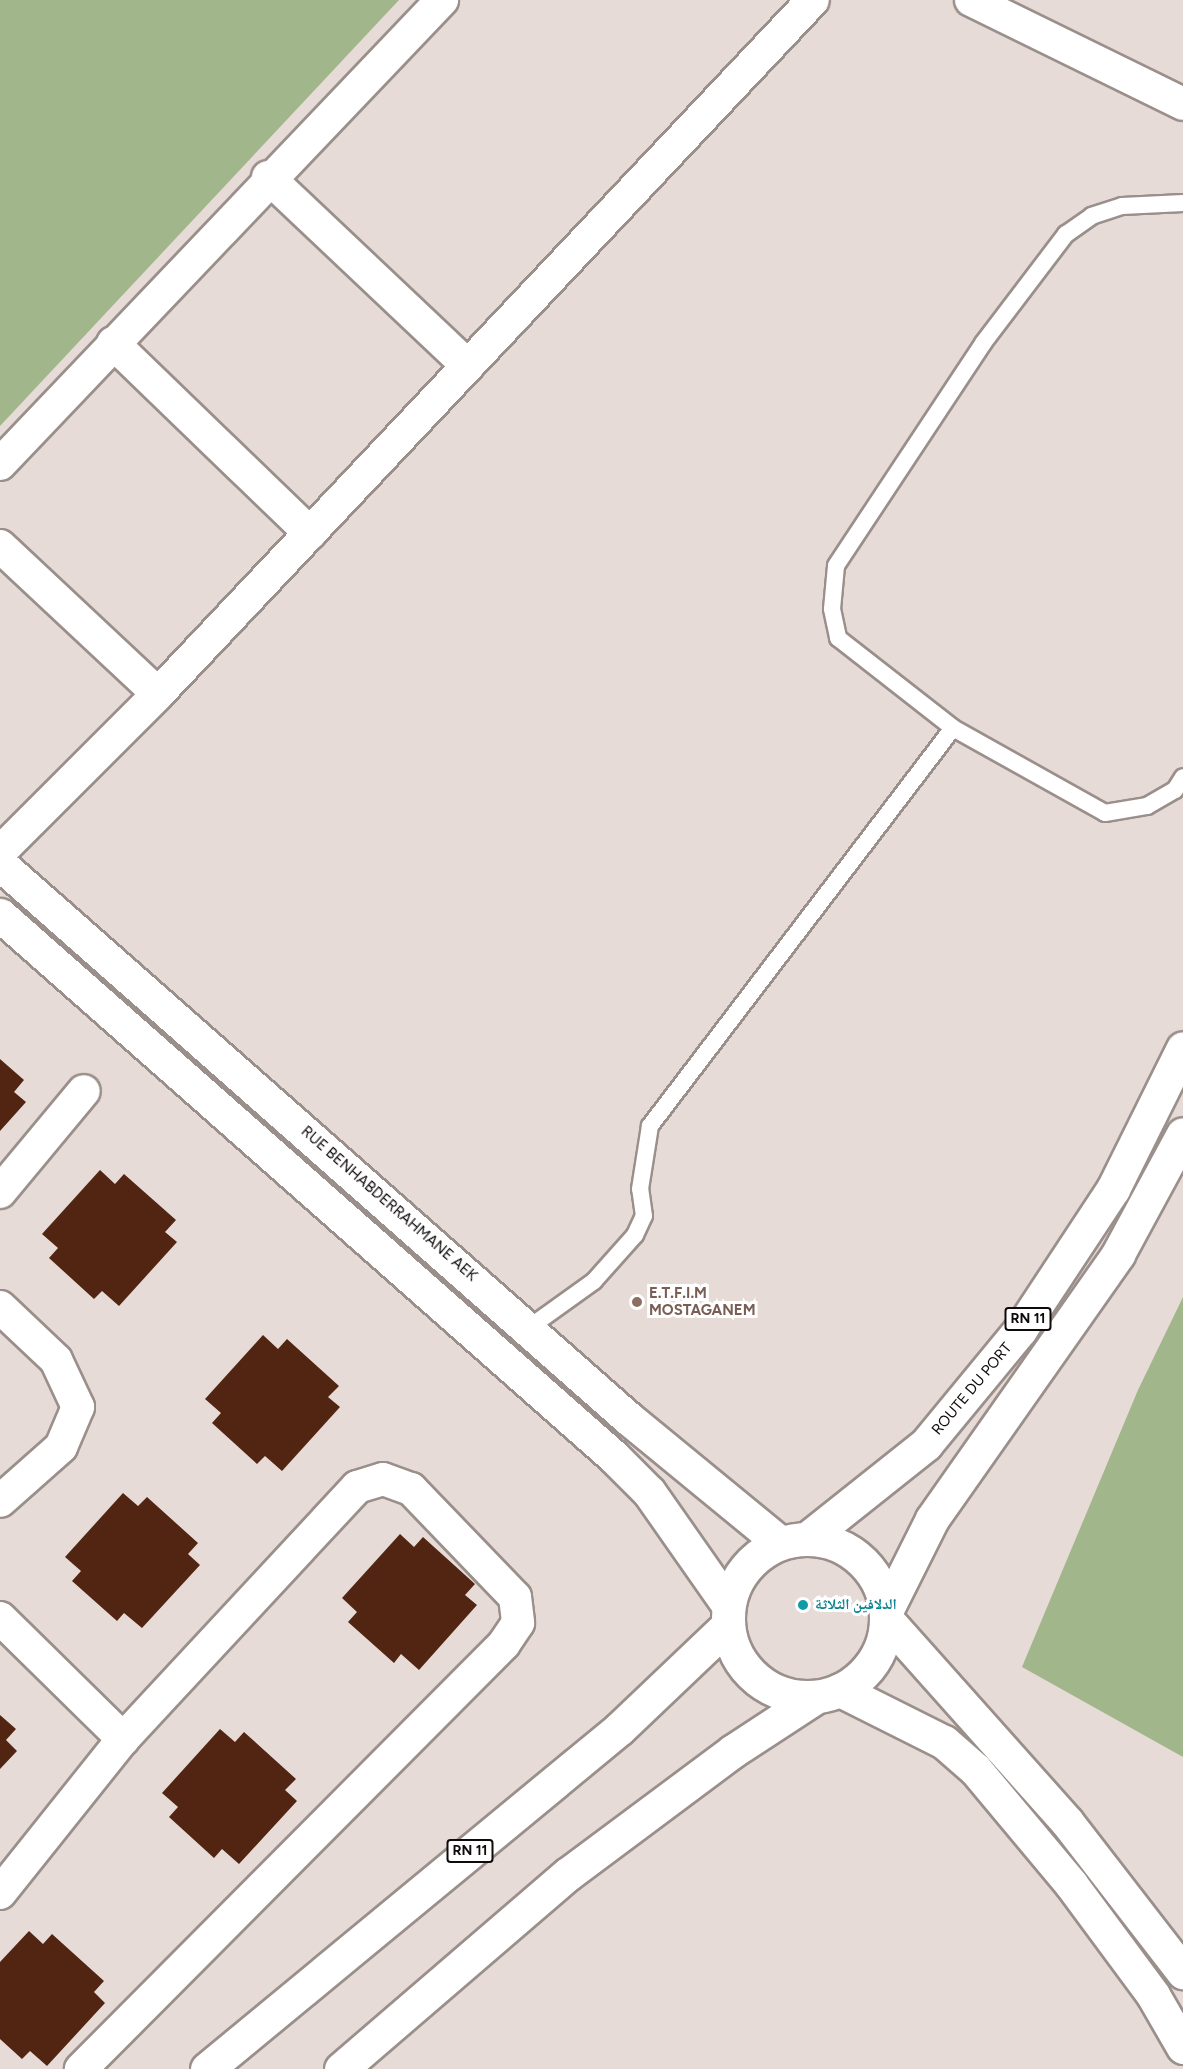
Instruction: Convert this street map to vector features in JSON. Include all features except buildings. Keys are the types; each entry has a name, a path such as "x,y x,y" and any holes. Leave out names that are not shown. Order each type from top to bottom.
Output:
{"main road":[{"name":"RUE BENHABDERRAHMANE AEK","path":"0,864 530,1327 628,1418 794,1540"},
{"path":"0,915 613,1456 649,1492 727,1615 733,1650 753,1676 790,1696 827,1694 944,1742 975,1769 1071,1884 1153,1995 1183,2047"},
{"name":"ROUTE DU PORT","path":"794,1540 926,1444 1020,1330 1113,1189 1183,1048"},
{"name":"RN 11","path":"887,1615 932,1519 1118,1254 1183,1134"},
{"path":"727,1615 745,1566 794,1540 836,1544 861,1559 878,1582 887,1615 1067,1822 1183,1971"},
{"name":"RN 11","path":"207,2069 619,1729 727,1615"},
{"path":"341,2069 568,1874 733,1751 827,1694 873,1662 887,1615"}],"street":[{"path":"0,464 268,177 442,0"},
{"path":"0,852 158,694 813,0"},
{"path":"971,0 1183,104"},
{"path":"268,177 468,366"},
{"path":"113,343 310,533"},
{"path":"0,546 158,694"},
{"path":"0,1192 84,1091"},
{"path":"0,1307 56,1360 78,1407 61,1447 0,1501"},
{"path":"0,1893 123,1739 357,1487 383,1479 411,1489 515,1597 518,1623 504,1644 81,2069"},
{"path":"0,1618 123,1739"}],"lane":[{"path":"1183,203 1122,206 1092,216 1066,234 984,342 836,566 832,609 838,638 953,728 1105,813 1147,806 1175,790 1183,777"},
{"path":"530,1327 594,1281 635,1235 644,1216 640,1189 650,1126 953,728"}],"green space":[{"path":"0,0 399,0 0,426"},
{"path":"1183,1297 1183,1757 1022,1667 1138,1390"}],"place":[{"name":"E.T.F.I.M MOSTAGANEM","path":"637,1302"},
{"name":"الدلافين الثلاثة","path":"803,1605"}]}
